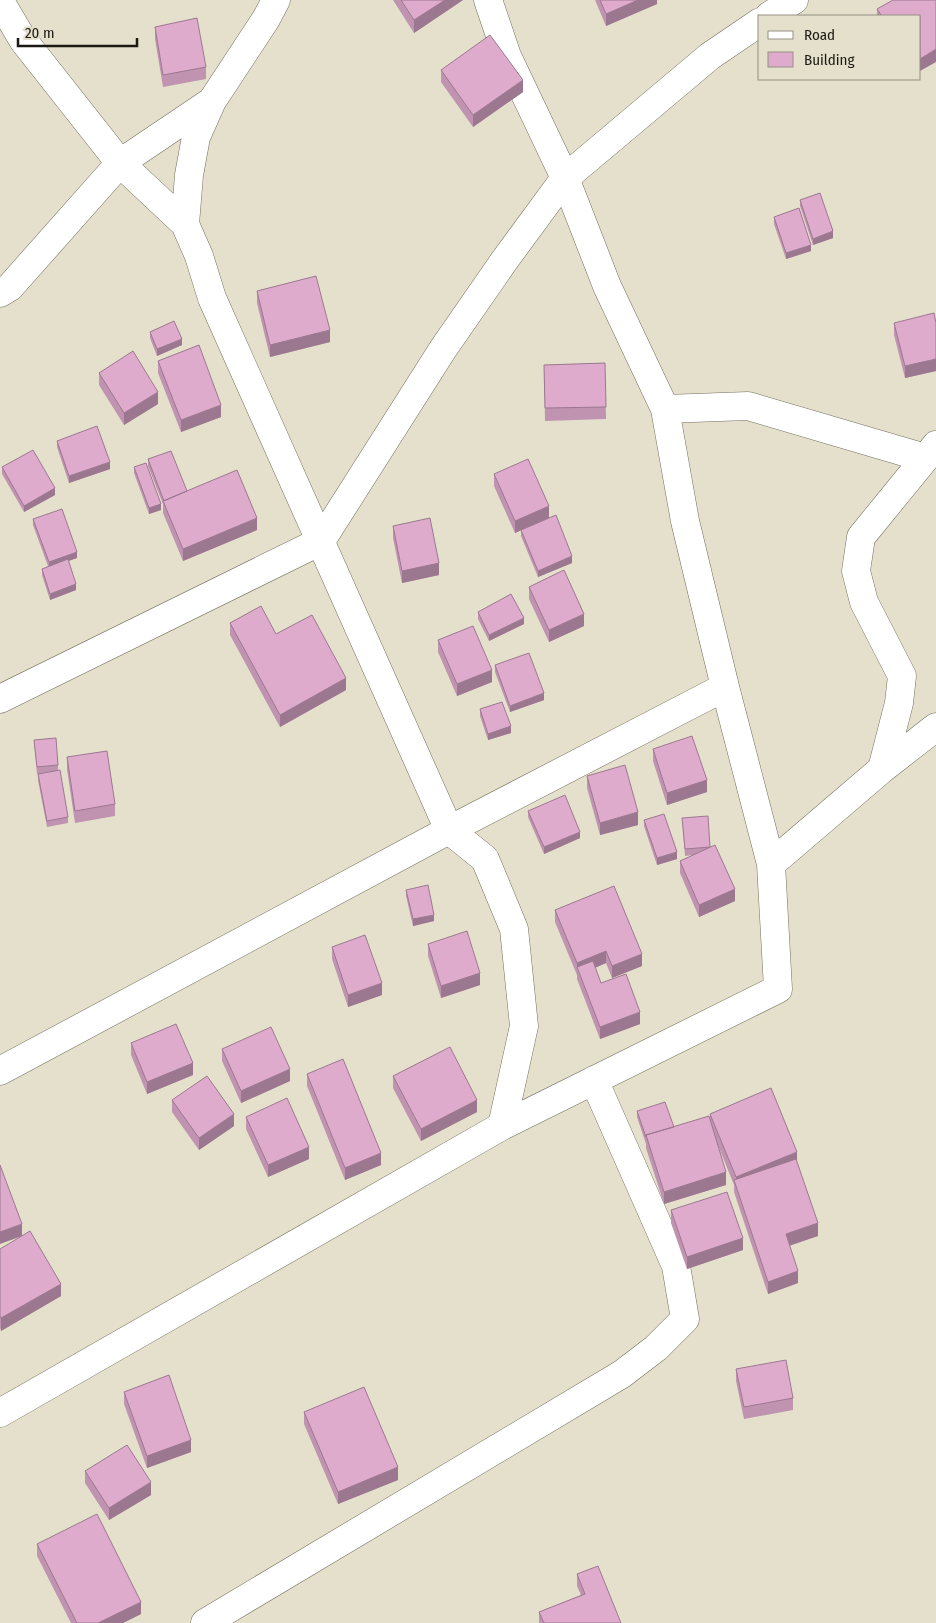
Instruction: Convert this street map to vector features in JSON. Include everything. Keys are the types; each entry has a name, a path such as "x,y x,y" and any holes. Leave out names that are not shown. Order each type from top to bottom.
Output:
{"street":[{"path":"185,224 189,175 196,136 212,100 266,19 276,0"},
{"path":"0,1413 502,1126 778,989 771,864 725,687 686,521 665,410 607,286 565,178 507,56 488,0"},
{"path":"771,15 794,0"},
{"path":"0,1 23,40 120,164 185,224 199,256 212,298 448,830 485,859 514,929 524,1026 502,1126"},
{"path":"0,699 321,542 442,349 565,178 710,56 758,23"},
{"path":"3,287 120,164 212,100"},
{"path":"665,410 748,406 931,452 861,536 856,572 864,602 902,676 899,703 882,769"},
{"path":"0,1071 448,830 725,687"},
{"path":"771,864 882,769 936,727"},
{"path":"205,1623 622,1374 656,1348 685,1319 676,1266 594,1080"}],"building":[{"path":"401,0 445,0 414,20"},
{"path":"600,0 638,0 606,14"},
{"path":"893,0 936,0 936,49 921,58 921,15 881,15 877,9"},
{"path":"197,18 206,67 163,75 155,27"},
{"path":"490,35 523,80 473,115 441,70"},
{"path":"820,193 833,231 813,239 800,200"},
{"path":"799,208 811,245 786,253 774,217"},
{"path":"316,276 330,330 270,345 257,291"},
{"path":"934,313 936,323 936,359 905,366 894,323"},
{"path":"174,321 182,339 157,349 150,332"},
{"path":"199,345 221,405 181,420 158,361"},
{"path":"133,351 158,392 124,413 99,373"},
{"path":"605,363 606,407 545,408 544,365"},
{"path":"97,426 110,462 69,476 57,441"},
{"path":"33,450 55,488 24,506 2,467"},
{"path":"171,451 187,491 164,501 148,459"},
{"path":"528,459 549,506 515,521 494,474"},
{"path":"146,463 161,504 149,508 134,467"},
{"path":"237,470 257,518 183,549 163,501"},
{"path":"62,509 77,552 49,562 33,519"},
{"path":"556,515 572,556 538,571 521,530"},
{"path":"430,518 439,563 402,571 393,526"},
{"path":"68,559 76,584 50,594 42,569"},
{"path":"564,570 584,614 549,630 529,587"},
{"path":"511,594 524,618 489,635 478,612"},
{"path":"261,606 276,634 312,615 346,678 280,715 230,623"},
{"path":"473,626 492,670 457,684 438,640"},
{"path":"529,653 544,693 510,706 495,665"},
{"path":"502,702 511,726 488,734 480,709"},
{"path":"692,736 707,780 667,793 653,749"},
{"path":"56,738 58,765 37,767 34,740"},
{"path":"107,751 115,804 75,811 67,757"},
{"path":"625,765 638,812 600,823 587,776"},
{"path":"60,770 68,817 47,821 38,774"},
{"path":"565,795 580,832 544,847 528,811"},
{"path":"664,814 677,852 657,858 644,820"},
{"path":"708,816 710,847 685,849 682,818"},
{"path":"715,845 735,889 699,905 680,861"},
{"path":"428,885 434,915 413,919 406,890"},
{"path":"614,886 642,954 612,966 606,951 577,963 555,910"},
{"path":"467,931 480,973 441,986 428,944"},
{"path":"365,935 382,983 348,995 332,947"},
{"path":"593,961 601,983 626,974 640,1012 600,1027 577,967"},
{"path":"176,1024 193,1063 147,1082 131,1043"},
{"path":"271,1027 290,1069 241,1091 222,1049"},
{"path":"450,1047 477,1100 421,1129 393,1076"},
{"path":"343,1059 381,1153 345,1168 307,1074"},
{"path":"207,1076 234,1114 199,1138 172,1100"},
{"path":"771,1088 797,1152 736,1177 710,1114"},
{"path":"287,1098 309,1147 268,1165 246,1117"},
{"path":"665,1102 674,1127 646,1135 646,1137 637,1111"},
{"path":"709,1116 726,1172 664,1192 646,1135"},
{"path":"796,1159 818,1223 786,1234 798,1271 768,1282 734,1180"},
{"path":"0,1165 22,1224 0,1232"},
{"path":"727,1192 743,1238 687,1257 671,1210"},
{"path":"30,1231 61,1284 1,1318 0,1249"},
{"path":"786,1360 793,1398 744,1407 736,1369"},
{"path":"169,1375 191,1440 147,1456 124,1392"},
{"path":"364,1387 398,1467 338,1492 304,1412"},
{"path":"127,1445 151,1482 109,1508 85,1471"},
{"path":"97,1514 141,1602 98,1623 77,1623 37,1544"},
{"path":"598,1566 621,1623 544,1623 539,1612 585,1594 577,1574"}]}
